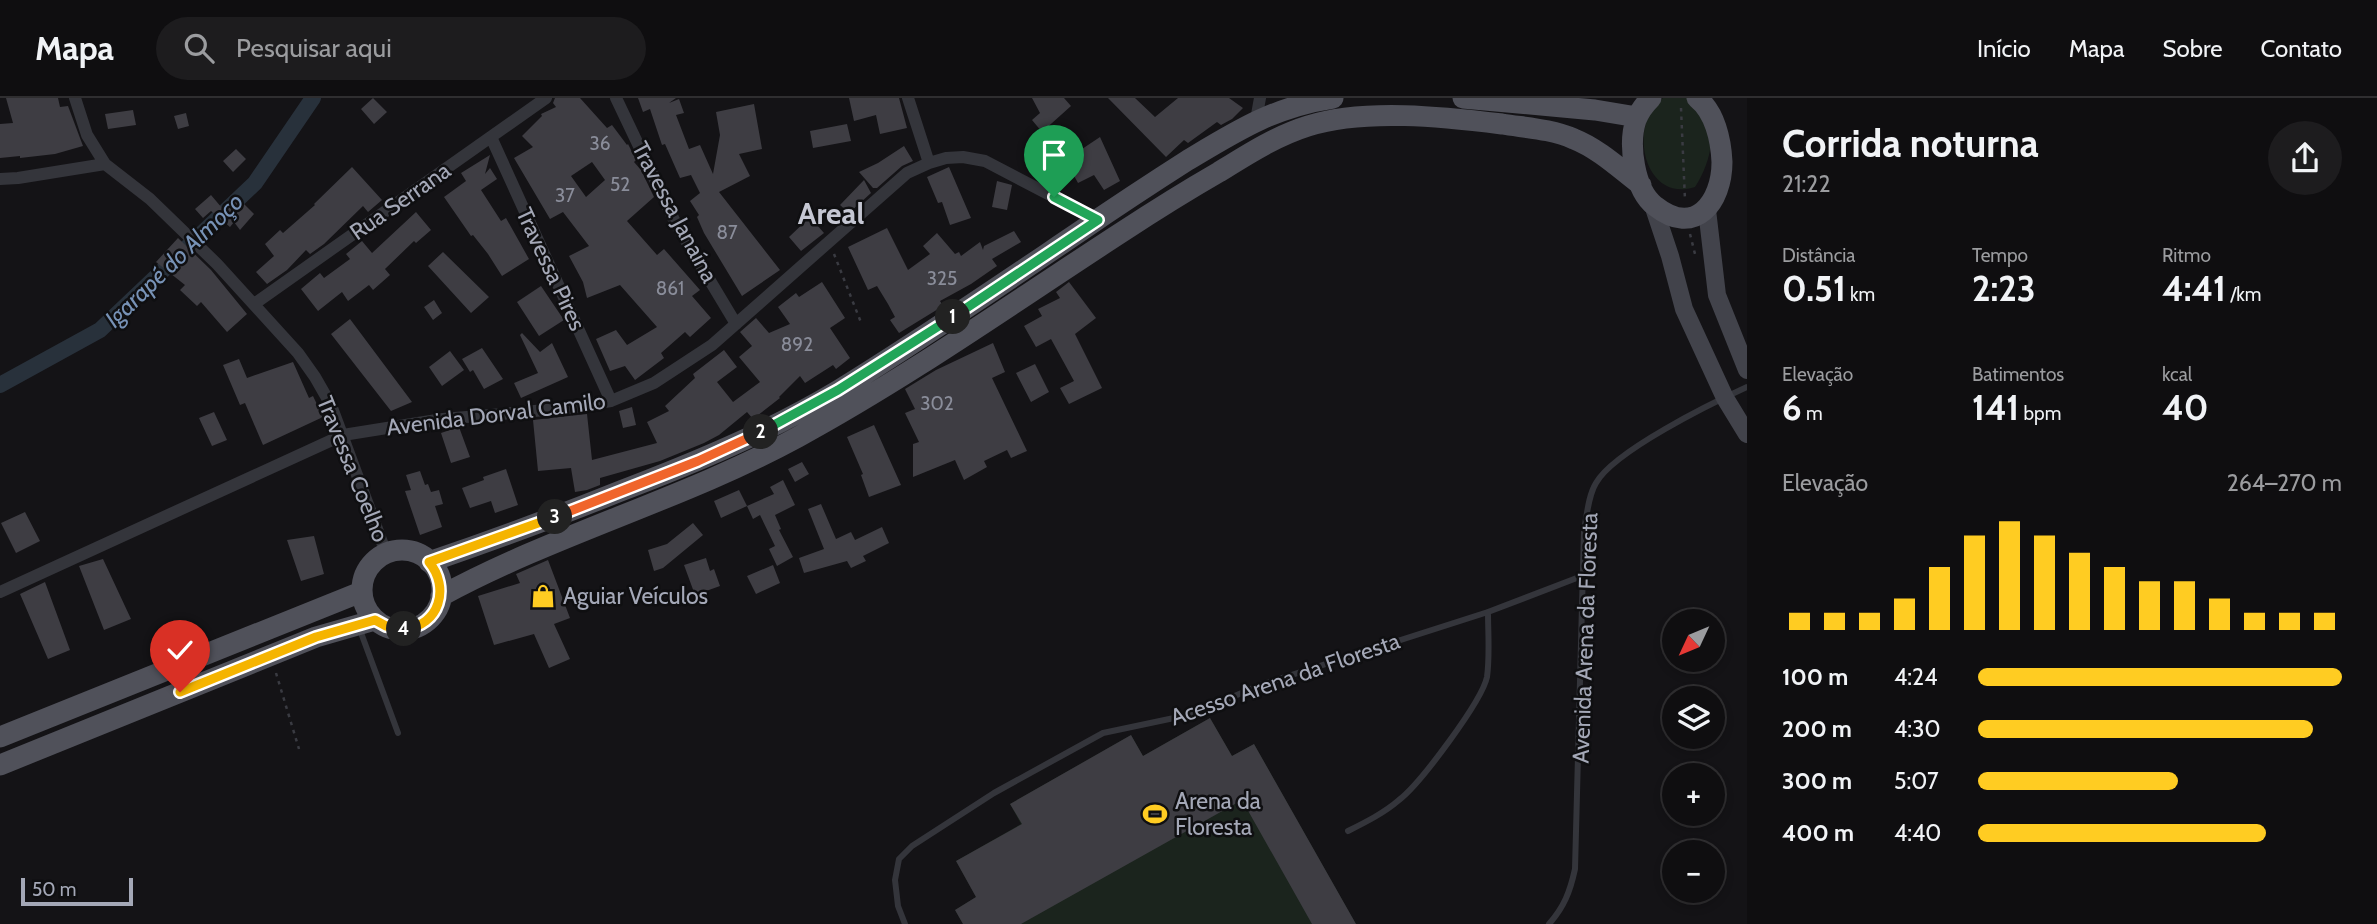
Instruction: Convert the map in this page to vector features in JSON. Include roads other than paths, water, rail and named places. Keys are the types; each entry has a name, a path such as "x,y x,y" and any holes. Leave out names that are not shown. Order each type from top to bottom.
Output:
{"main road":[{"path":"429,562 512,534 686,466 772,427 838,390 973,304 1172,171 1256,120 1307,100 1333,98"},
{"path":"1464,98 1595,110 1647,103"},
{"path":"1653,205 1682,219 1696,217 1707,210 1716,194 1722,175 1722,164 1714,121 1702,100"},
{"path":"1647,103 1631,138 1634,167 1653,205 1684,309 1725,398 1747,434"},
{"path":"441,596 479,575 701,482 793,440 878,392 1150,214 1255,149 1307,126 1323,121 1369,116 1457,119 1553,131 1590,147 1641,185"},
{"path":"1707,210 1717,295 1747,370"},
{"path":"0,765 316,637 367,622 397,630 421,625 438,607 441,596 439,577 429,562 409,551 398,550 376,559 368,568 361,592 367,622"},
{"path":"0,737 361,592"}],"street":[{"name":"Travessa Coelho","path":"75,98 86,135 105,164 150,199 217,264 298,353 315,377 331,404 386,553"},
{"name":"Rua Serrana","path":"254,304 546,98"},
{"name":"Travessa Janaína","path":"616,98 676,223 736,324"},
{"path":"908,98 929,163"},
{"path":"1256,120 1260,98"},
{"name":"Travessa Pires","path":"491,137 611,401"},
{"name":"Avenida Dorval Camilo","path":"0,592 343,435 443,419 569,408 611,401 654,383 712,345 908,173 929,163 963,157 985,162 1098,220"},
{"path":"0,179 105,164"}],"lane":[{"name":"Avenida Arena da Floresta","path":"1549,924 1563,908 1575,869 1584,530 1595,483 1612,464 1637,446 1747,387"},
{"name":"Acesso Arena da Floresta","path":"905,924 898,906 895,880 899,859 912,846 994,793 1103,733 1193,714 1260,685 1488,612 1582,576"},
{"path":"1348,831 1402,799 1478,700 1486,678 1488,612"},
{"path":"367,622 398,733"}],"waterway":[{"name":"Igarapé do Almoço","path":"0,385 100,330 255,183 313,98"}],"place":[{"name":"Aguiar Veículos","path":"543,596"},
{"name":"Arena da Floresta","path":"1155,814"}],"district":[{"name":"Areal","path":"831,213"}]}
